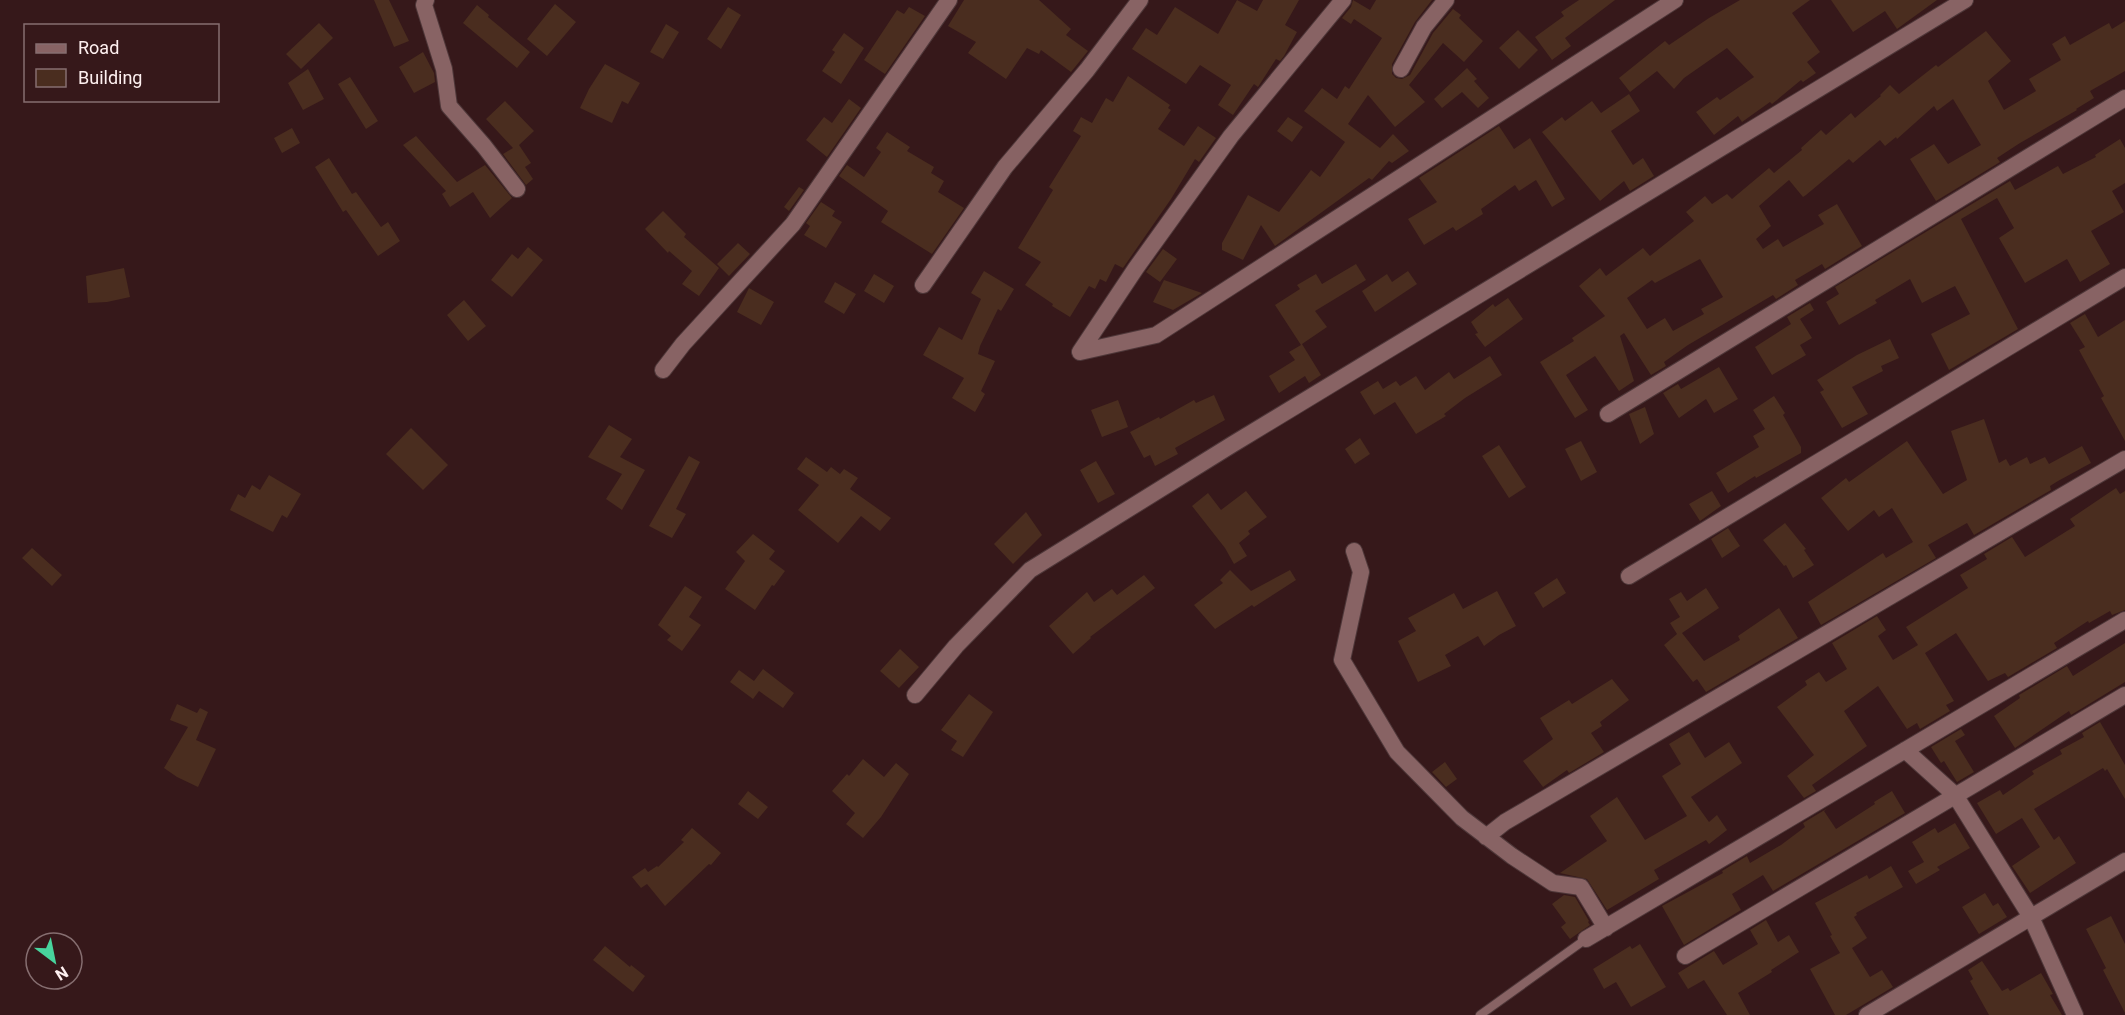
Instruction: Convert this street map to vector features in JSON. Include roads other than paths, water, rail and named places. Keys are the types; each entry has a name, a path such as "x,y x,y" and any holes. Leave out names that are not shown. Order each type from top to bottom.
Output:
{"street":[{"path":"426,0 424,5 444,69 449,106 517,189"},
{"path":"663,370 682,344 793,224 949,0"},
{"path":"923,285 1005,167 1087,70 1140,0"},
{"path":"1343,0 1231,136 1136,268 1080,352 1156,335 1675,0"},
{"path":"1401,69 1424,27 1446,0"},
{"path":"915,695 956,646 1030,570 1965,0"},
{"path":"1608,414 2125,98"},
{"path":"1629,576 2125,277"},
{"path":"1486,837 1505,822 2125,459"},
{"path":"1354,551 1361,572 1342,660 1396,752 1462,818 1512,856 1553,882 1581,887 1606,928"},
{"path":"1586,939 2125,620"},
{"path":"1685,956 2125,695"},
{"path":"1905,750 1955,795 2031,917 2075,1015"},
{"path":"1868,1015 2125,861"}],"lane":[{"path":"1480,1015 1586,939"}]}
